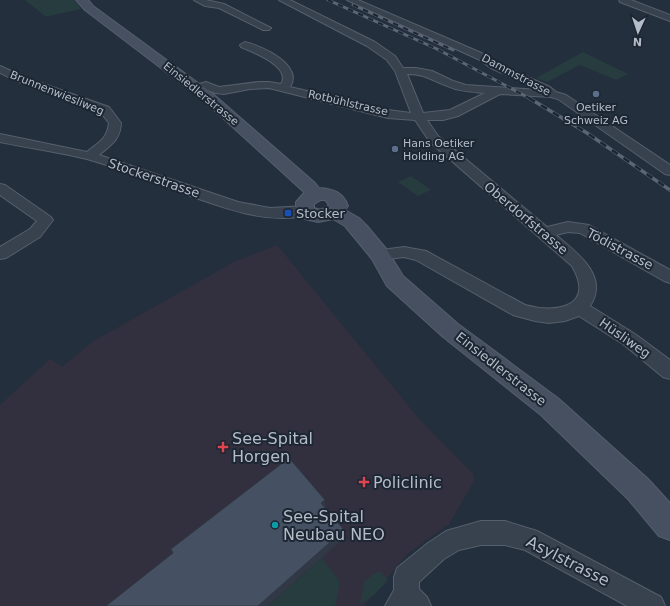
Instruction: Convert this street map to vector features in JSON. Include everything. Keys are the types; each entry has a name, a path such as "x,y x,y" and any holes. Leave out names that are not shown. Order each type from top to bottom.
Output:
{"main road":[{"name":"Einsiedlerstrasse","path":"82,0 89,8 196,88 290,170 309,187 311,203 325,194 334,197 339,203 339,206 334,212 352,222 380,255 395,281 450,330 550,407 638,489 670,525"}],"street":[{"path":"198,0 208,4 221,6 266,28"},
{"name":"Oberdorfstrasse","path":"283,0 382,51 391,58 400,70 419,116 434,140 578,262 586,273 589,284 587,297 580,308"},
{"name":"Dammstrasse","path":"351,0 482,57 495,66 546,89 545,94 562,97 670,170"},
{"path":"623,0 670,18"},
{"path":"246,45 278,62 285,68 290,79 289,84 284,88"},
{"name":"Brunnenwiesliweg","path":"0,69 28,82 105,110 115,123 114,132 108,142 90,156"},
{"path":"400,70 428,73 449,83 465,88 501,92 545,94"},
{"name":"Rotbühlstrasse","path":"196,88 206,86 218,91 258,85 284,88 388,114 419,116 443,116 454,113 473,102 501,92"},
{"name":"Stockerstrasse","path":"0,138 90,156 234,206 253,211 288,213 311,203"},
{"path":"0,188 46,220 35,233 0,254"},
{"name":"Tödistrasse","path":"545,234 569,226 584,229 670,276"},
{"path":"380,255 404,252 420,255 519,310 534,314 552,316 571,312 580,308"},
{"name":"Hüsliweg","path":"580,308 630,339 670,371"},
{"name":"Asylstrasse","path":"407,602 408,585 406,577 436,551 454,539 481,533 505,533 529,539 652,606"}],"shaded area":[{"name":"See-Spital Horgen","path":"277,245 420,420 473,474 474,481 449,524 407,554 364,606 0,606 0,405 50,359 62,367 94,341 234,262"}],"green space":[{"path":"25,0 74,0 81,9 45,16"},
{"path":"583,52 628,74 616,80 580,65 547,82 536,78"},
{"path":"411,176 431,190 418,196 398,182"},
{"path":"322,558 340,582 335,606 268,606"},
{"path":"376,572 381,572 388,580 374,595 360,604 364,582"}],"building":[{"name":"See-Spital Neubau NEO","path":"289,458 325,500 321,503 344,530 258,606 106,606 173,553 171,549"}],"railway":[{"path":"328,0 437,49 531,99"},
{"path":"353,5 453,50"},
{"path":"529,98 587,133 670,190"}],"place":[{"name":"Oetiker Schweiz AG","path":"596,94"},
{"name":"Hans Oetiker Holding AG","path":"395,149"},
{"name":"Stocker","path":"288,213"},
{"name":"See-Spital Horgen","path":"223,447"},
{"name":"Policlinic","path":"364,482"},
{"name":"See-Spital Neubau NEO","path":"275,525"}]}
